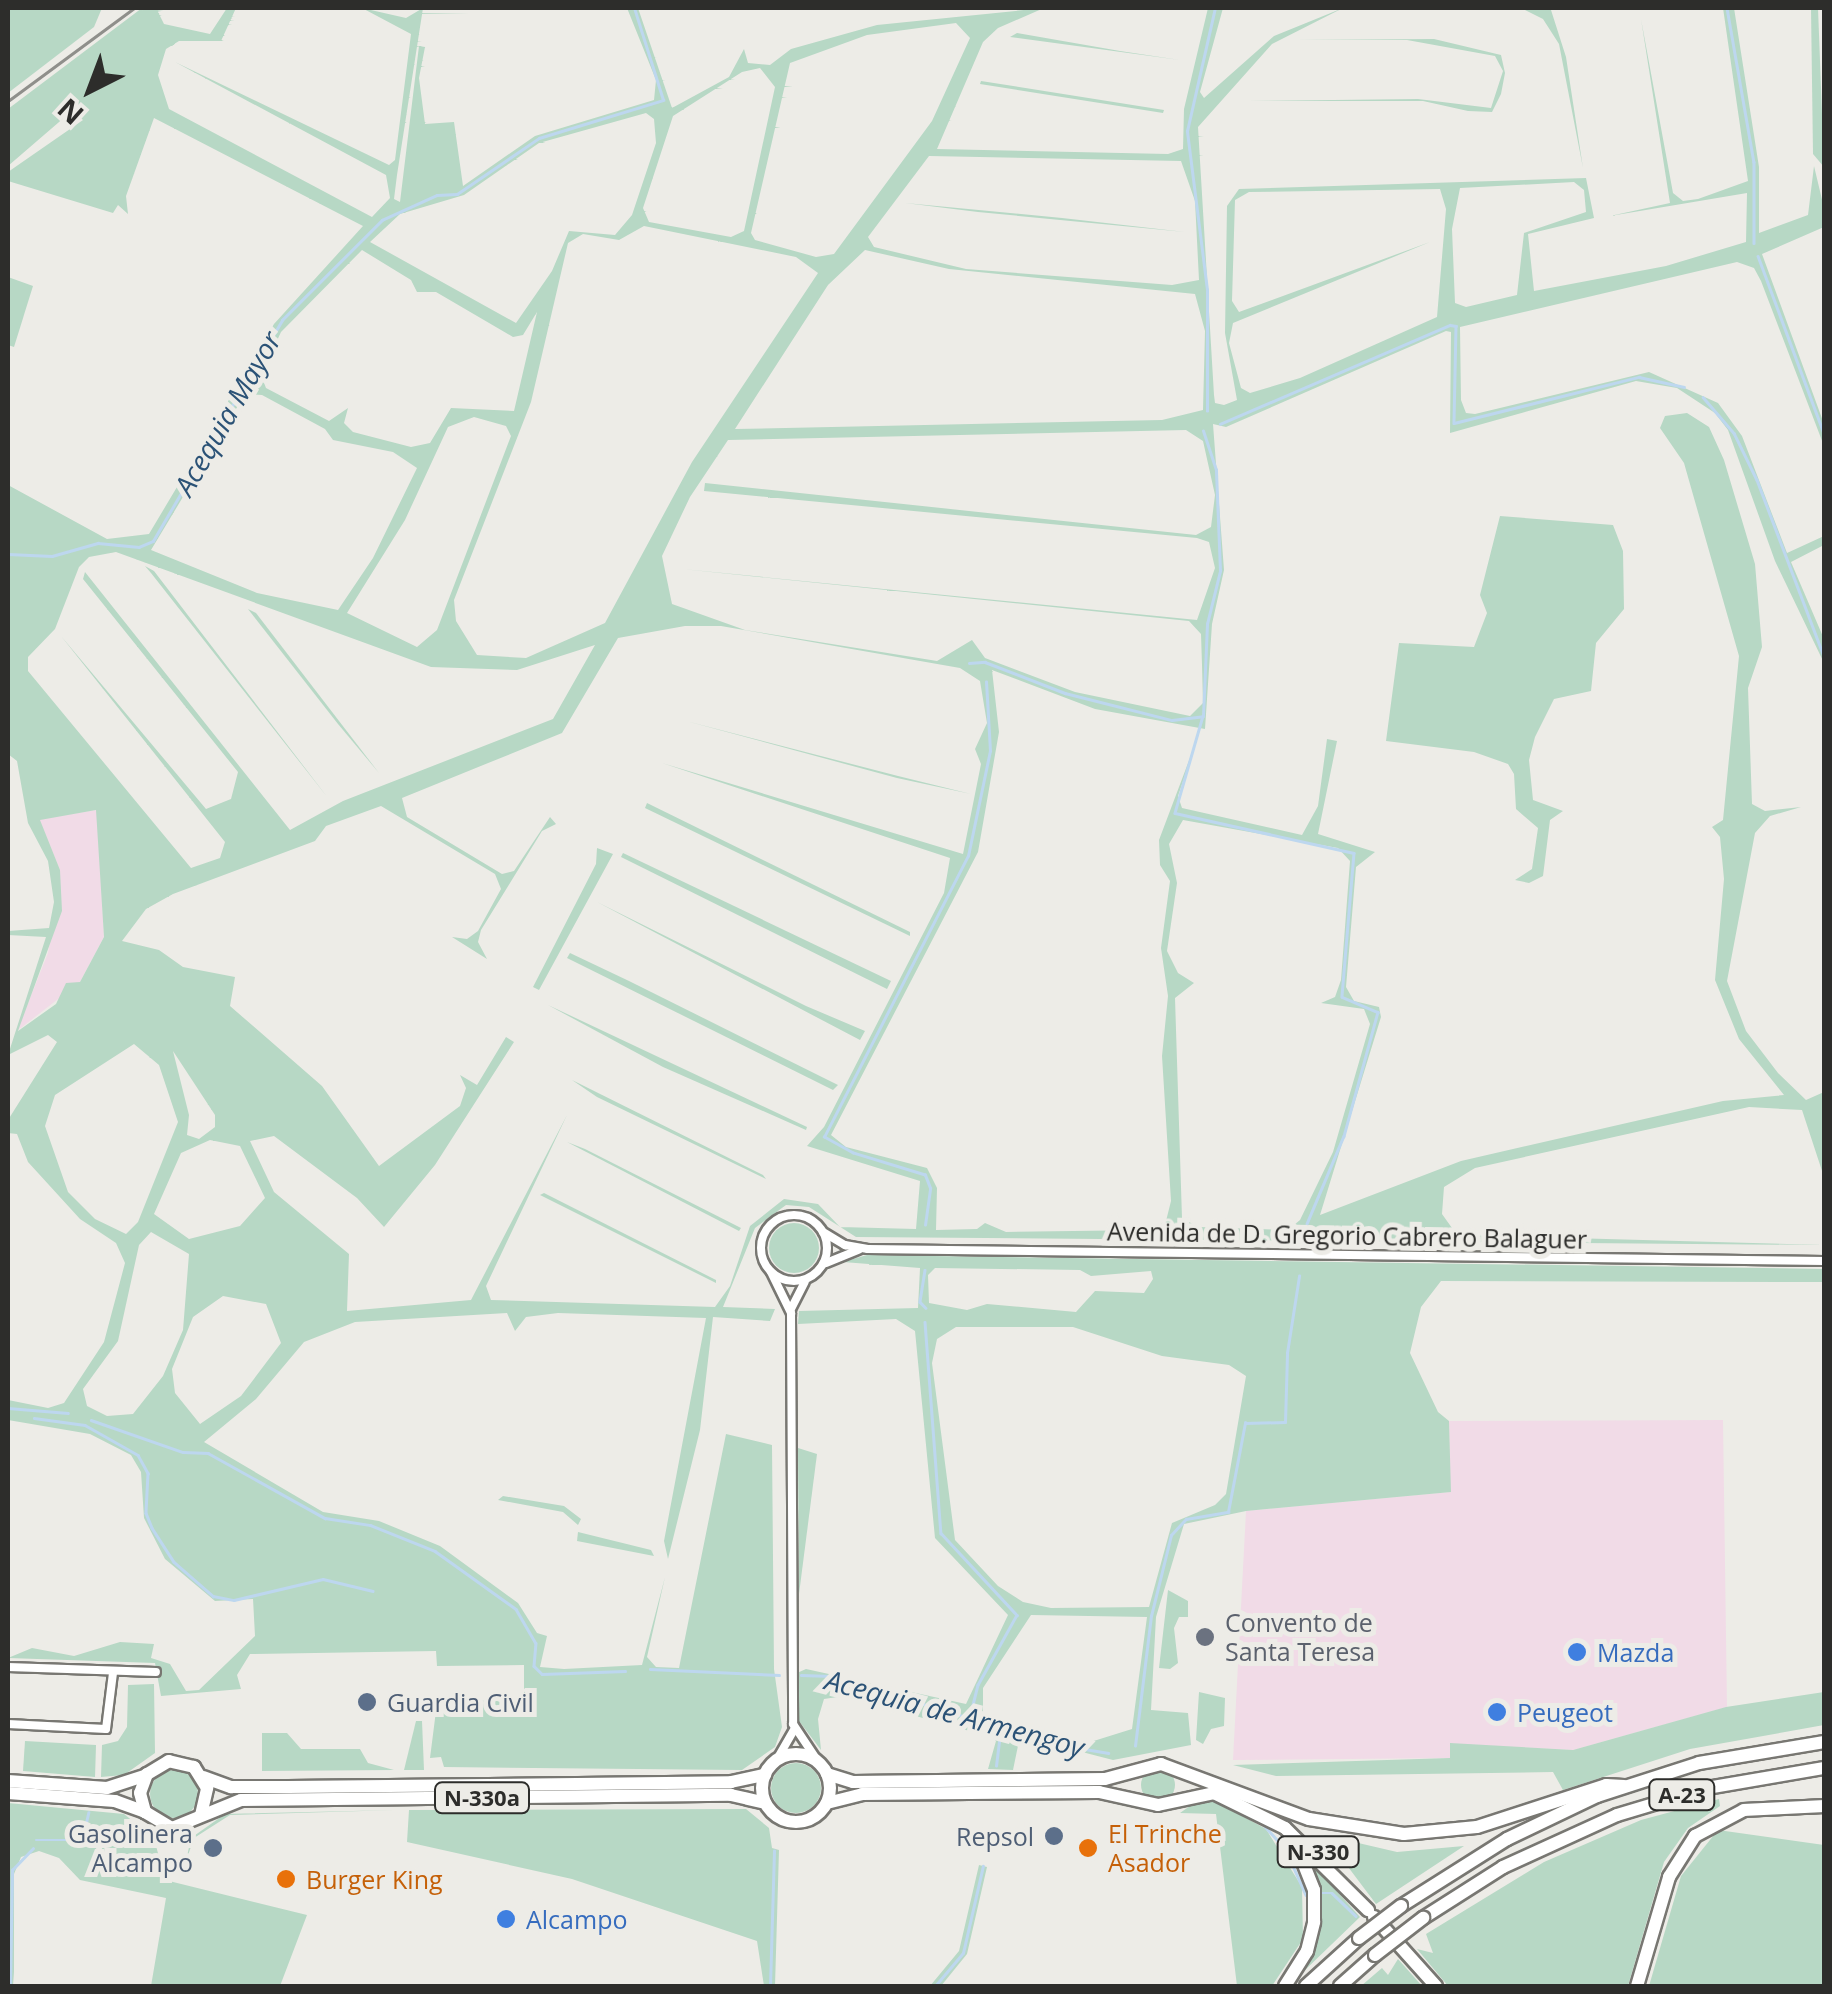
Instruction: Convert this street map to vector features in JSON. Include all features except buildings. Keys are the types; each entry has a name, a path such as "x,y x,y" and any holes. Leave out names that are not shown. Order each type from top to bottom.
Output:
{"highway":[{"name":"A-23","path":"1306,1986 1401,1906 1507,1839 1624,1786 1710,1760 1824,1742"},
{"path":"765,1803 765,1774 776,1761 801,1754 823,1768 862,1782 1133,1774 1161,1764 1184,1776 1184,1795"},
{"name":"N-330a","path":"8,1780 107,1788 176,1761 226,1786 731,1782 765,1774"},
{"path":"823,1768 827,1803"},
{"name":"A-23","path":"1340,1986 1423,1918 1504,1867 1617,1815 1706,1788 1824,1768"},
{"path":"144,1812 140,1793 146,1774"},
{"path":"1133,1774 1129,1787 1136,1800"},
{"name":"N-330","path":"1184,1776 1262,1800 1436,1986"},
{"path":"201,1815 208,1794 203,1777"},
{"path":"1262,1800 1338,1827 1422,1834 1492,1824 1606,1784 1624,1786"},
{"name":"N-330a","path":"8,1793 114,1801 172,1828 240,1800 731,1795 765,1803 778,1818 798,1823 827,1803 862,1794 1098,1792 1163,1805 1184,1795"},
{"name":"N-330","path":"1184,1795 1233,1798 1285,1828 1368,1910"},
{"path":"1637,1986 1669,1877 1695,1836 1744,1810 1824,1806"},
{"path":"1285,1828 1308,1868 1315,1912 1307,1951 1285,1986"}],"street":[{"path":"776,1761 794,1730 791,1313 761,1251 772,1224 799,1215 823,1232 823,1266 810,1278 791,1313"},
{"name":"Avenida de D. Gregorio Cabrero Balaguer","path":"823,1232 845,1246 868,1248 1824,1261"},
{"name":"Avenida de D. Gregorio Cabrero Balaguer","path":"823,1266 868,1248"},
{"path":"771,1272 792,1282 810,1278"},
{"path":"8,1667 113,1674 156,1672"},
{"path":"8,1724 106,1729 112,1720 113,1674"},
{"path":"794,1730 823,1768"}],"shaded area":[{"path":"97,810 104,937 80,982 17,1031 48,953 60,870 39,819"},
{"path":"1723,1420 1727,1707 1573,1750 1450,1744 1450,1758 1233,1760 1246,1511 1450,1492 1449,1421"}],"green space":[{"path":"8,8 102,8 94,27 8,93"},
{"path":"142,8 156,8 164,24 210,34 227,8 236,8 221,41 179,41 166,49 158,75 169,109 372,217 390,198 386,175 175,62 389,165 395,160 411,34 362,8 406,18 423,8 394,199 400,202 419,46 425,47 419,78 425,124 454,122 463,186 535,136 654,100 656,80 627,8 638,8 672,108 729,77 744,49 748,63 770,65 791,49 877,25 1044,8 998,28 983,42 937,149 1168,154 1183,149 1184,109 1208,8 1223,8 1200,92 1204,98 1274,36 1343,8 1272,44 1198,127 1214,395 1215,403 1224,405 1237,400 1225,333 1227,206 1239,189 1586,178 1594,218 1528,234 1534,291 1666,266 1746,242 1747,193 1610,216 1670,203 1641,19 1673,193 1683,201 1698,199 1748,181 1723,8 1734,8 1759,167 1759,233 1808,215 1814,166 1824,208 1824,227 1762,254 1824,424 1824,446 1761,281 1754,268 1737,262 1460,327 1461,400 1466,413 1475,414 1649,372 1718,403 1742,436 1787,553 1824,536 1824,545 1791,562 1824,639 1824,663 1775,561 1728,430 1715,413 1677,388 1636,381 1450,433 1451,332 1446,331 1226,427 1213,424 1224,570 1212,624 1205,729 1095,709 992,670 999,732 978,852 831,1135 846,1147 927,1168 937,1188 936,1230 977,1229 985,1223 1006,1232 1150,1230 1166,1221 1171,1201 1162,1056 1168,996 1161,948 1170,881 1160,865 1159,840 1199,734 1178,796 1182,808 1302,835 1318,806 1327,739 1337,741 1318,834 1375,852 1356,867 1346,987 1354,1001 1379,1007 1381,1017 1320,1215 1461,1161 1723,1101 1784,1095 1739,1039 1715,980 1724,879 1720,837 1712,827 1723,820 1739,656 1684,463 1660,428 1665,416 1687,413 1709,427 1724,460 1755,564 1762,647 1748,688 1752,804 1765,811 1801,807 1770,816 1755,833 1727,981 1746,1031 1778,1073 1806,1100 1824,1092 1824,1177 1802,1110 1749,1107 1475,1168 1444,1187 1442,1214 1457,1235 1824,1245 856,1237 840,1227 916,1229 920,1181 807,1146 824,1127 944,893 950,858 662,763 963,854 981,764 975,749 987,723 980,681 960,668 721,626 685,626 618,638 562,733 402,798 407,817 502,874 514,871 550,817 556,824 542,831 481,930 478,942 487,959 452,937 467,939 478,931 501,889 495,874 381,806 326,826 315,841 173,894 146,909 122,941 159,950 183,967 235,977 230,1006 322,1086 379,1166 460,1106 466,1088 460,1075 477,1085 506,1037 514,1042 435,1165 384,1227 357,1198 274,1136 250,1141 274,1192 349,1254 347,1311 471,1300 567,1115 486,1286 491,1300 715,1307 730,1286 750,1226 784,1199 818,1204 839,1226 809,1207 786,1205 755,1228 723,1307 775,1309 770,1321 713,1317 700,1430 668,1559 664,1541 706,1318 558,1313 526,1317 515,1331 507,1313 355,1322 304,1342 256,1399 204,1442 323,1512 379,1521 440,1546 518,1603 537,1633 547,1636 540,1667 564,1669 642,1665 665,1577 647,1657 656,1667 679,1668 726,1434 772,1445 774,1669 782,1727 775,1747 742,1770 444,1767 441,1757 430,1758 437,1703 524,1698 524,1665 437,1666 436,1651 250,1654 237,1675 241,1689 161,1696 155,1663 8,1658 32,1648 74,1656 120,1642 154,1644 151,1658 170,1664 186,1691 199,1690 255,1636 253,1599 215,1601 165,1559 144,1518 141,1472 131,1455 90,1434 8,1420 8,1400 48,1408 64,1403 104,1342 125,1263 116,1243 80,1219 28,1162 17,1134 8,1133 8,1120 57,1042 48,1035 8,1055 46,937 8,935 8,931 49,928 54,902 48,861 28,823 17,761 8,754 8,485 107,539 149,534 274,324 363,226 154,118 126,196 128,214 118,205 113,213 8,181 8,172 83,120 73,110 8,166 8,109","holes":["956,23 970,38 932,121 834,254 816,257 755,240 751,233 790,63 867,35","760,68 775,87 744,231 731,237 649,222 643,208 673,116 742,72","646,113 654,119 656,143 632,215 615,235 569,231 552,271 516,323 370,242 400,214 464,195 539,143","929,156 1181,161 1195,201 1199,280 1172,285 966,269 874,247 868,237","1574,182 1584,190 1586,212 1524,233 1517,295 1466,307 1455,303 1452,229 1460,188","1440,189 1446,209 1437,317 1300,378 1250,393 1241,388 1229,343 1233,323 1430,242 1239,312 1232,301 1235,200 1249,192","644,226 796,257 818,273 692,462 605,623 526,658 477,655 456,621 454,600 531,402 568,243 583,234 619,240","362,250 411,280 417,292 436,292 513,337 523,335 537,312 514,411 451,408 430,443 411,447 353,432 344,423 348,408 329,421 266,388 261,375 281,332","865,250 949,269 1195,294 1205,331 1203,410 1162,420 735,429 828,285","245,394 262,395 325,429 333,440 393,452 417,468 373,558 338,610 257,593 151,550","474,417 506,426 511,436 437,630 417,647 347,613 405,520 448,427","1186,430 1203,441 1215,495 1211,527 1196,535 705,483 704,491 1197,538 1209,542 1215,568 1197,620 682,569 1189,621 1201,634 1203,703 1190,716 1075,692 985,658 972,640 937,661 745,630 672,604 662,556 690,497 728,440","116,552 431,667 517,670 595,645 553,719 343,801 290,830 85,572 83,579 238,772 231,799 206,809 61,636 225,842 220,858 191,868 28,671 28,657 55,629 79,567 89,557","96,810 104,937 80,982 66,983 56,1004 18,1031 62,911 60,870 40,820","1183,820 1338,848 1350,861 1341,980 1335,997 1321,1003 1364,1009 1370,1024 1333,1152 1300,1220 1288,1230 1198,1227 1182,1218 1175,998 1194,983 1178,973 1167,951 1177,883 1169,844","134,1044 159,1065 178,1122 138,1222 126,1234 95,1219 68,1192 45,1126 55,1095","173,1051 215,1115 215,1127 199,1139 187,1135 189,1115","210,1140 240,1146 265,1198 240,1226 189,1239 154,1214 181,1153","151,1232 189,1254 183,1330 163,1376 133,1414 107,1416 87,1406 83,1389 118,1341 139,1245","223,1296 266,1304 281,1343 241,1396 200,1424 175,1393 172,1369 193,1317"]},
{"path":"1521,8 1551,10 1566,57 1583,168 1559,44 1543,19"},
{"path":"1811,8 1818,8 1824,167 1813,154"},
{"path":"1017,33 1120,51 1180,60 1010,37"},
{"path":"1434,39 1501,55 1505,73 1492,112 1423,101 1248,101 1418,99 1491,108 1503,71 1495,56 1407,40 1296,40"},
{"path":"981,81 1164,110 1163,113 980,84"},
{"path":"905,203 1062,218 1185,232 978,212"},
{"path":"8,277 33,286 14,347 8,345"},
{"path":"1500,516 1613,525 1623,551 1624,609 1596,643 1591,691 1554,699 1535,737 1529,760 1533,800 1563,811 1550,820 1543,876 1529,883 1515,880 1532,869 1538,828 1516,809 1514,774 1508,764 1474,752 1386,741 1399,643 1474,647 1487,613 1480,595"},
{"path":"145,566 154,571 328,798 151,573"},
{"path":"248,609 256,613 379,773 338,724"},
{"path":"686,721 898,776 971,794 897,778"},
{"path":"647,803 910,932 910,936 645,808"},
{"path":"597,848 613,854 539,990 533,987 596,864"},
{"path":"623,853 891,981 887,989 621,857"},
{"path":"597,902 806,1006 865,1031 860,1040"},
{"path":"570,953 838,1085 833,1090 567,958"},
{"path":"548,1005 807,1127 806,1130 663,1067"},
{"path":"572,1080 763,1175 766,1179 597,1097"},
{"path":"567,1142 585,1149 741,1228 739,1231"},
{"path":"544,1193 716,1280 716,1283 540,1195"},
{"path":"794,1223 812,1230 819,1248 812,1266 794,1273 776,1266 769,1248 776,1230"},
{"path":"867,1255 1824,1269 1824,1282 1441,1281 1421,1307 1410,1353 1438,1412 1449,1421 1451,1492 1246,1511 1184,1524 1156,1617 1151,1710 1188,1713 1191,1745 1113,1760 1020,1736 1013,1770 988,1769 996,1741 991,1737 844,1696 824,1699 818,1719 821,1750 799,1721 797,1673 806,1669 966,1704 1008,1615 935,1538 915,1331 896,1319 798,1324 799,1311 918,1308 920,1268 843,1262","holes":["935,1268 1080,1270 1091,1276 1151,1271 1153,1279 1144,1293 1095,1291 1076,1312 987,1304 967,1310 929,1303 928,1275","956,1327 1073,1327 1162,1356 1229,1365 1246,1376 1226,1494 1215,1505 1172,1523 1149,1607 1051,1608 1023,1602 998,1586 955,1540 932,1363 937,1339","1031,1615 1147,1617 1132,1729 1084,1744 983,1713 983,1688"]},
{"path":"798,1448 817,1454 799,1594"},
{"path":"503,1496 564,1506 581,1519 578,1525 563,1512 498,1500"},
{"path":"578,1532 651,1550 654,1556 577,1541"},
{"path":"1168,1590 1188,1601 1188,1617 1179,1617 1174,1628 1178,1663 1170,1669 1159,1668"},
{"path":"154,1684 155,1753 124,1775 101,1777 102,1745 118,1741 127,1727 128,1685"},
{"path":"1199,1692 1225,1698 1224,1726 1211,1729 1203,1744 1196,1740"},
{"path":"1824,1692 1824,1725 1690,1749 1563,1790 1553,1772 1276,1776 1233,1765 1450,1758 1450,1743 1573,1750 1726,1707"},
{"path":"416,1721 422,1721 424,1770 404,1770"},
{"path":"262,1733 287,1733 301,1749 360,1749 368,1763 394,1770 262,1771"},
{"path":"25,1741 96,1745 95,1777 23,1771"},
{"path":"796,1763 813,1771 821,1788 813,1805 796,1813 779,1805 771,1788 779,1771"},
{"path":"1158,1768 1170,1773 1175,1785 1170,1797 1158,1802 1146,1797 1141,1785 1146,1773"},
{"path":"174,1770 191,1777 198,1794 191,1811 174,1818 157,1811 150,1794 157,1777"},
{"path":"1719,1799 1720,1806 1688,1828 1664,1862 1628,1986 1448,1986 1417,1949 1433,1953 1426,1934 1544,1862 1641,1820"},
{"path":"1197,1801 1217,1802 1266,1829 1302,1887 1303,1939 1272,1986 1237,1986 1216,1814 1180,1813"},
{"path":"8,1803 124,1814 154,1838 165,1880 307,1915 280,1986 151,1986 166,1898 80,1880 59,1858 39,1851 21,1857 14,1874 14,1972 13,1986 8,1986"},
{"path":"746,1809 769,1828 772,1848 779,1850 775,1986 764,1986 757,1941 572,1879 407,1842 409,1810"},
{"path":"396,1810 230,1815 194,1838 186,1861 191,1838 225,1814"},
{"path":"1718,1830 1824,1845 1824,1986 1649,1986 1681,1876"},
{"path":"1324,1835 1397,1852 1464,1846 1376,1904"},
{"path":"979,1865 987,1867 967,1954 941,1986 930,1986 959,1951"},
{"path":"1314,1866 1360,1917 1303,1972 1321,1915"},
{"path":"1398,1959 1422,1986 1361,1986 1382,1968 1388,1975"}],"waterway":[{"name":"Acequia Mayor","path":"8,554 52,556 98,543 139,547 153,541 282,320 382,220 437,195 457,194 539,138 663,100 634,8"},
{"path":"1207,411 1207,290 1187,131 1215,8"},
{"path":"1727,8 1754,162 1754,243"},
{"path":"1758,256 1824,433"},
{"path":"1220,424 1450,325 1456,326 1454,423 1639,377 1684,387"},
{"path":"1703,397 1734,433 1757,480 1824,656"},
{"path":"969,663 985,662 1065,693 1172,720 1203,716 1207,624 1220,571 1216,470 1203,431"},
{"path":"925,1225 930,1188 925,1175 853,1153 824,1137 968,856 990,751 986,682"},
{"name":"Acequia de Armengoy","path":"1203,716 1175,813 1354,853 1342,997 1378,1012 1344,1136 1307,1224"},
{"path":"925,1270 920,1302 926,1308"},
{"name":"Acequia de Armengoy","path":"1135,1746 1151,1616 1171,1535 1186,1519 1228,1512 1245,1423 1285,1422 1287,1353 1299,1276"},
{"path":"925,1322 941,1533 1017,1615 978,1685 970,1716"},
{"name":"Acequia de Armengoy","path":"8,1408 68,1413"},
{"path":"34,1418 85,1425 138,1455 148,1473 146,1513 152,1528 174,1562 213,1596 234,1600 323,1579 373,1591"},
{"name":"Acequia de Armengoy","path":"91,1420 183,1452 208,1453 325,1518 370,1525 435,1551 516,1609 536,1643 534,1666 542,1674 625,1671"},
{"name":"Acequia de Armengoy","path":"650,1669 779,1675"},
{"name":"Acequia de Armengoy","path":"801,1675 831,1676 1055,1744 1108,1753"},
{"path":"996,1766 999,1741"},
{"path":"36,1840 82,1840 88,1813"},
{"path":"1262,1823 1286,1850 1306,1895"},
{"path":"10,1986 12,1870 33,1848"},
{"path":"770,1986 774,1851"},
{"path":"935,1986 963,1953 983,1866"},
{"path":"1322,1893 1332,1893 1356,1916"}],"railway":[{"path":"8,101 134,8"}],"place":[{"name":"Convento de Santa Teresa","path":"1205,1637"},
{"name":"Mazda","path":"1577,1652"},
{"name":"Guardia Civil","path":"367,1702"},
{"name":"Peugeot","path":"1497,1712"},
{"name":"Repsol","path":"1054,1836"},
{"name":"Gasolinera Alcampo","path":"213,1848"},
{"name":"El Trinche Asador","path":"1088,1848"},
{"name":"Burger King","path":"286,1879"},
{"name":"Alcampo","path":"506,1919"}]}
